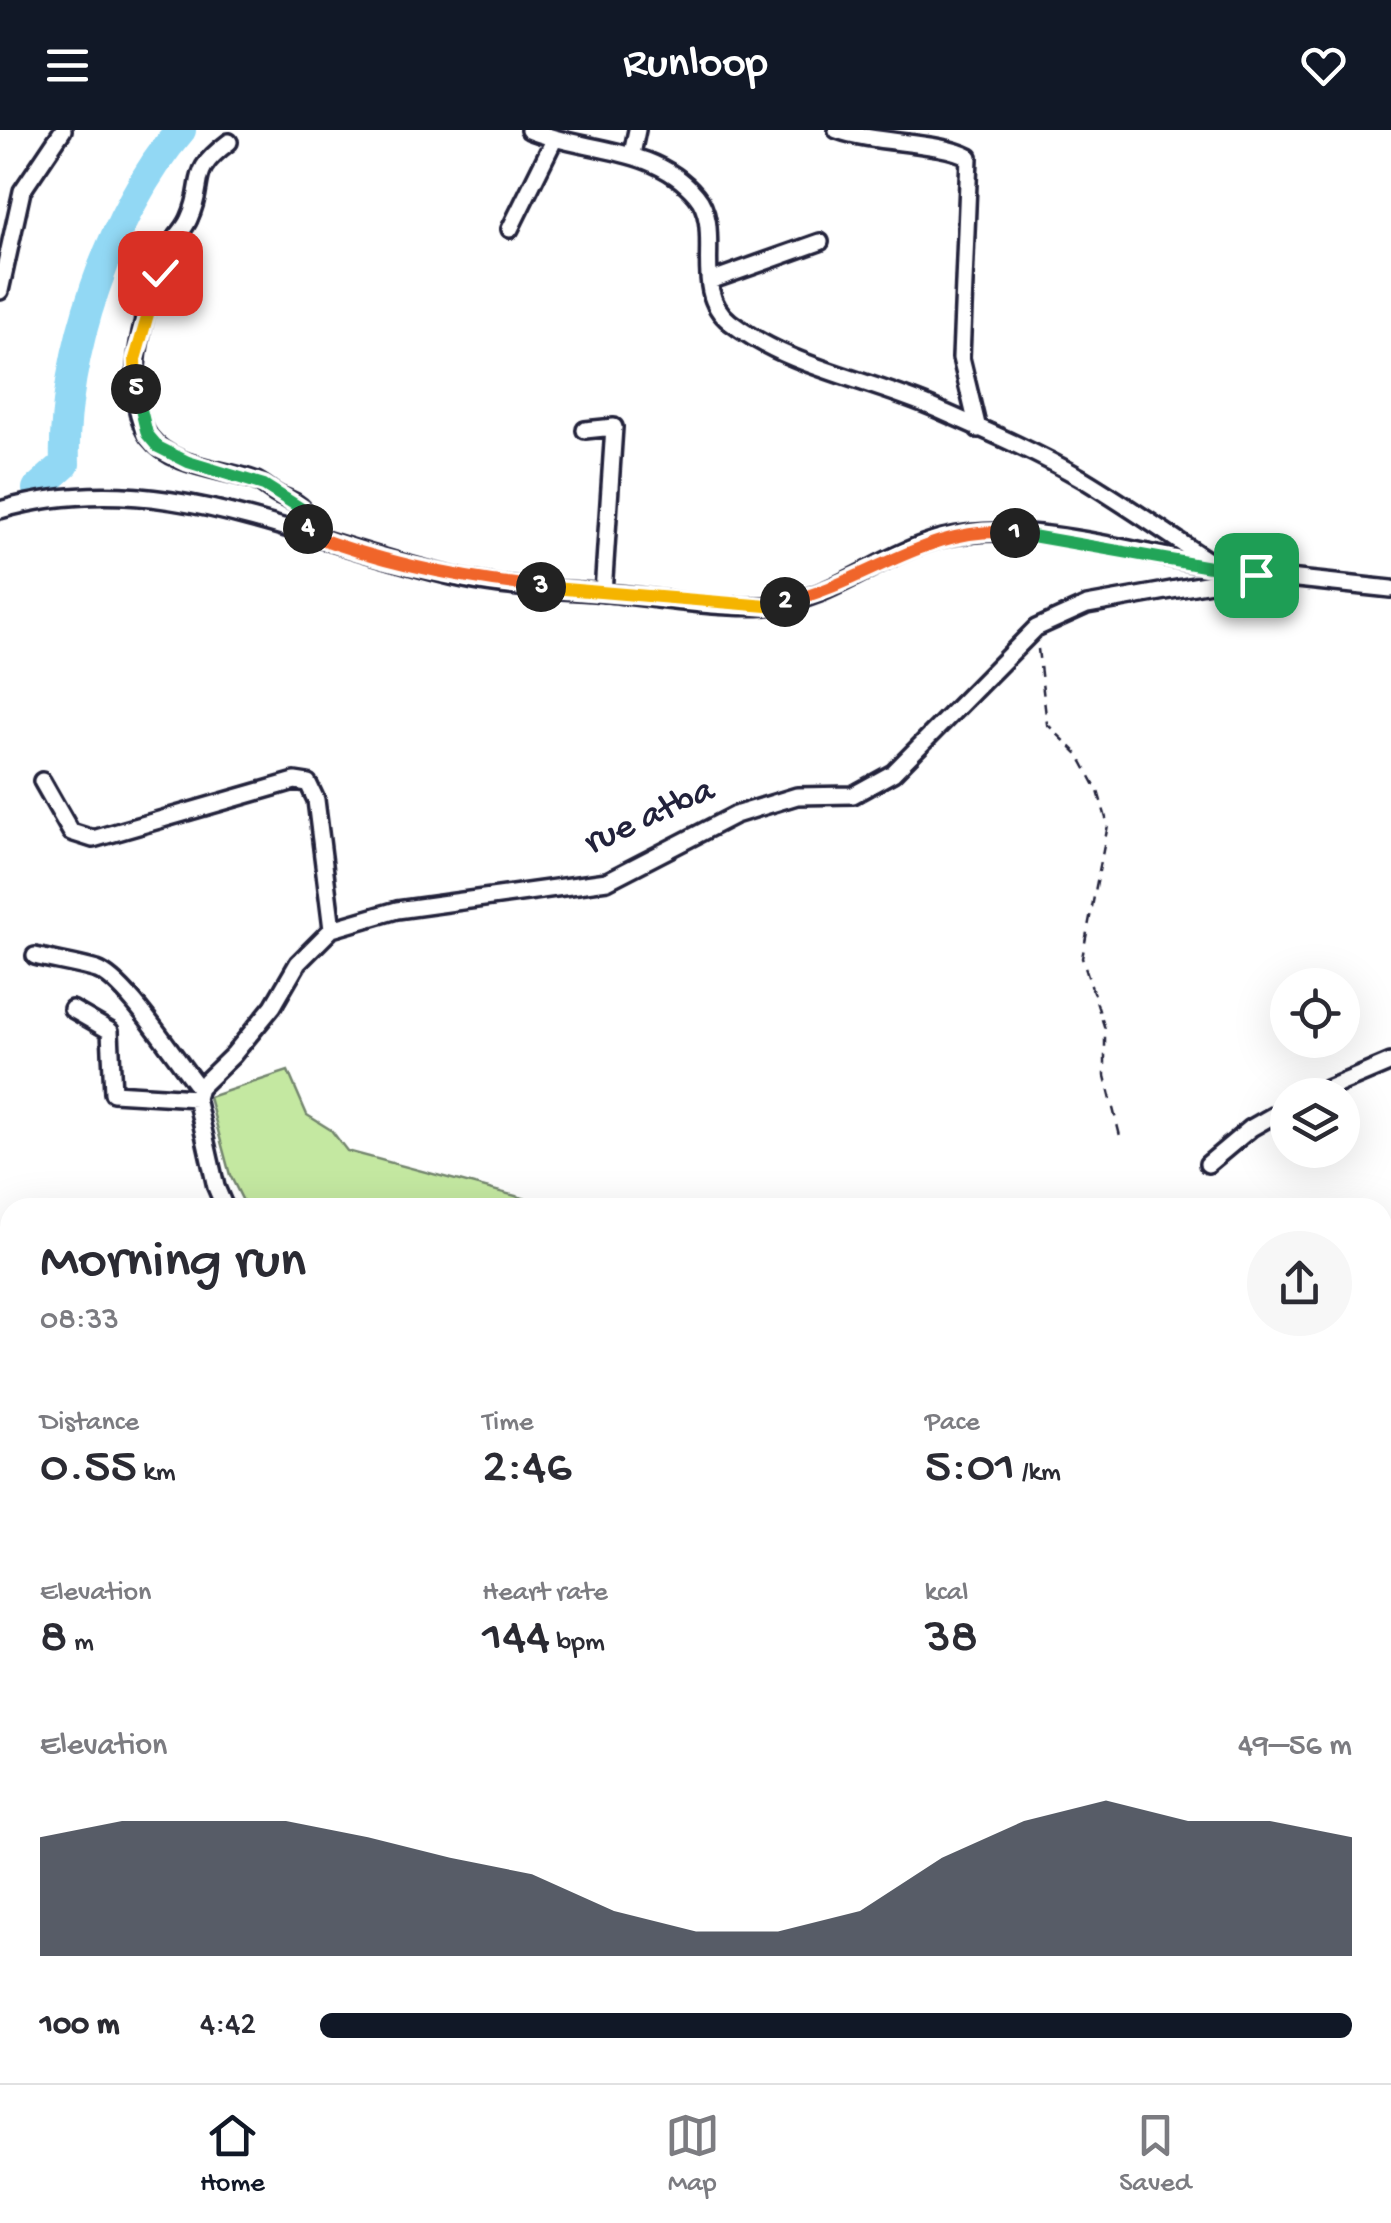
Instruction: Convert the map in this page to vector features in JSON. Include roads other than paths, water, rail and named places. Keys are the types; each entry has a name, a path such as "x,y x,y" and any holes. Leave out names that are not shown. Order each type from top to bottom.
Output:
{"street":[{"path":"0,290 22,191 63,130"},
{"path":"529,130 554,140 632,154 696,194 708,218 706,258 713,296 727,320 801,362 936,408 1080,478 1220,568"},
{"path":"632,154 638,130"},
{"path":"838,130 866,140 959,152 969,157 961,358 978,429"},
{"path":"894,130 920,148"},
{"path":"510,228 554,140"},
{"path":"229,142 206,159 197,178 188,224 168,250 160,273 135,359 139,412 147,434 158,447 188,462 252,480 294,502 305,511 310,535"},
{"path":"710,281 820,242"},
{"path":"585,430 614,427 603,592"},
{"path":"0,510 46,497 144,495 258,516 310,535 468,580 767,606 822,593 940,538 990,530 1256,575 1391,590"},
{"name":"rue atba","path":"197,1093 273,1006 298,963 332,929 397,910 607,881 736,815 797,796 853,794 893,772 1036,628 1087,605 1256,575"},
{"path":"42,781 71,832 93,840 295,781 308,784 316,800 332,929"},
{"path":"35,956 99,970 123,985 197,1093 221,1198"},
{"path":"72,1009 110,1030 113,1093 197,1093"},
{"path":"1354,1078 1391,1062"},
{"path":"1208,1164 1250,1128 1270,1117"}],"waterway":[{"path":"37,489 65,464 66,422 81,333 112,243 156,163 181,130"}]}
